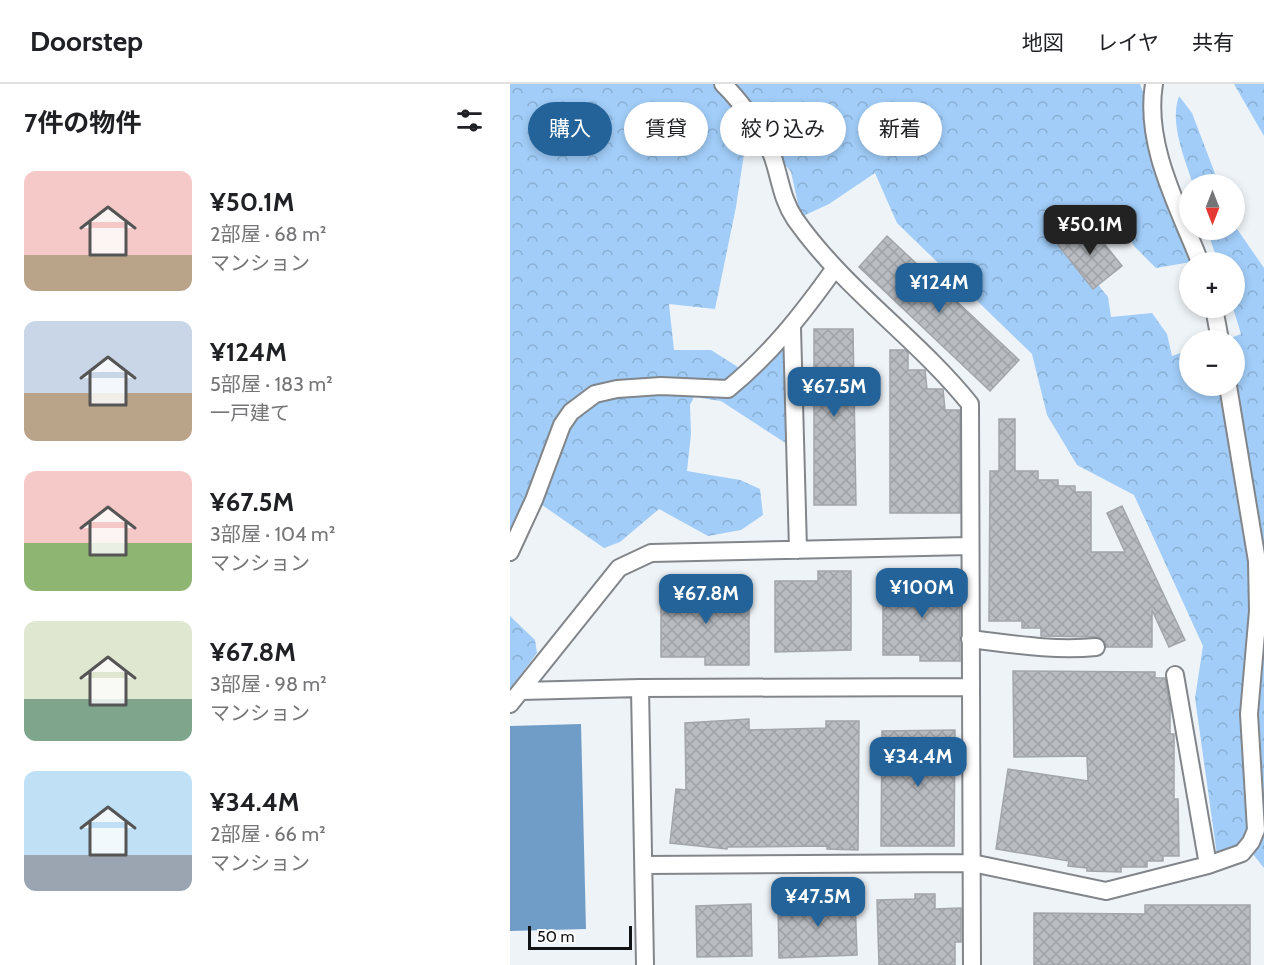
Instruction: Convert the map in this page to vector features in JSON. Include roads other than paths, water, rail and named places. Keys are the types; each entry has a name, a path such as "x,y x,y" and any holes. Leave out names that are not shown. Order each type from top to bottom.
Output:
{"street":[{"path":"723,84 734,94 775,162 786,205 836,268 970,404 972,965"},
{"path":"1154,84 1151,114 1158,151 1196,252"},
{"path":"510,552 534,500 562,425 571,412 595,394 617,389 661,386 728,389 754,368 792,328 836,268"},
{"path":"792,328 798,550"},
{"path":"645,865 972,863 1106,891 1208,865 1242,853 1251,842 1256,830 1249,714 1257,611 1257,561 1230,396"},
{"path":"515,698 619,568 651,553 969,546"},
{"path":"970,639 1068,650 1096,647"},
{"path":"545,661 558,690"},
{"path":"1175,675 1208,865"},
{"path":"515,698 558,690 640,688 970,687"},
{"path":"640,688 645,865 645,965"}]}
